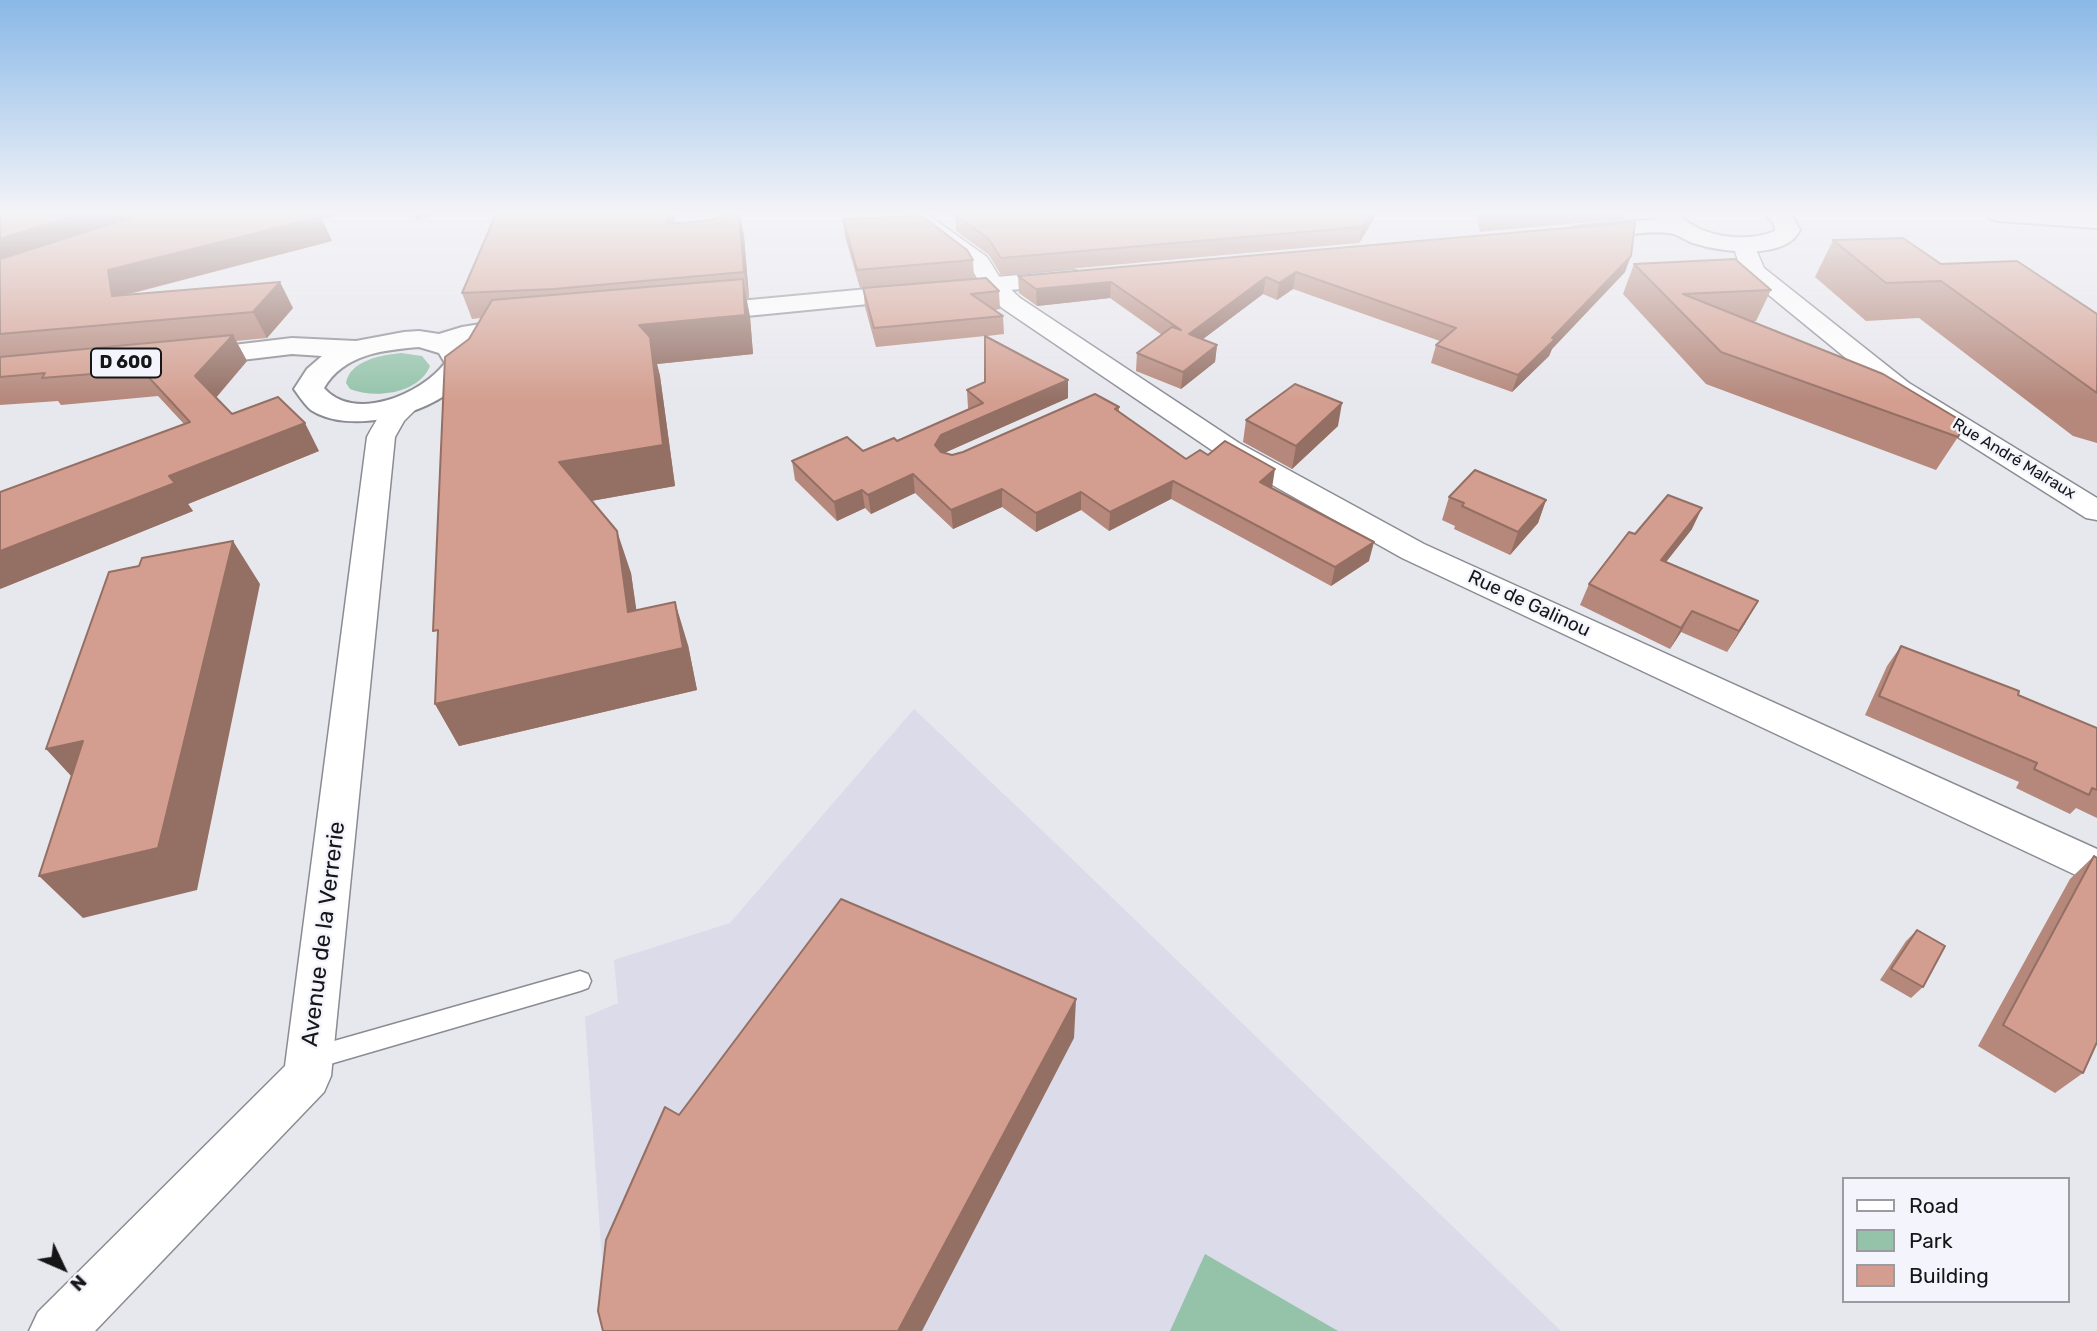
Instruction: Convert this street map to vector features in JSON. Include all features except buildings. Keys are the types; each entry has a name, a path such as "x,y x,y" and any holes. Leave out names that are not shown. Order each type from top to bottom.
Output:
{"main road":[{"path":"672,315 1101,276"},
{"path":"451,353 454,374 438,389 407,404 354,412 329,408 314,400 309,388 315,374 332,360 356,349 391,340 419,339 451,353 550,326"},
{"name":"D 600","path":"159,360 292,346 356,349"},
{"name":"D 600","path":"251,352 294,358 315,374"}],"street":[{"name":"Rue de Galinou","path":"987,276 992,285 1011,303 1118,389 1413,551 2097,868"},
{"name":"Rue André Malraux","path":"1760,276 1900,390 2064,488 2097,511"},
{"name":"Avenue de la Verrerie","path":"57,1331 307,1076 381,437 393,416 407,404"},
{"path":"354,412 381,437"},
{"path":"2064,488 2097,498"}],"lane":[{"path":"309,1059 580,981"}],"shaded area":[{"path":"914,709 1561,1331 607,1331 585,1017 618,1003 614,960 730,923"}],"green space":[{"path":"401,353 422,356 430,366 416,383 395,392 371,394 350,389 346,383 349,375 360,364 376,357"},
{"path":"1205,1254 1338,1331 1170,1331"}]}
